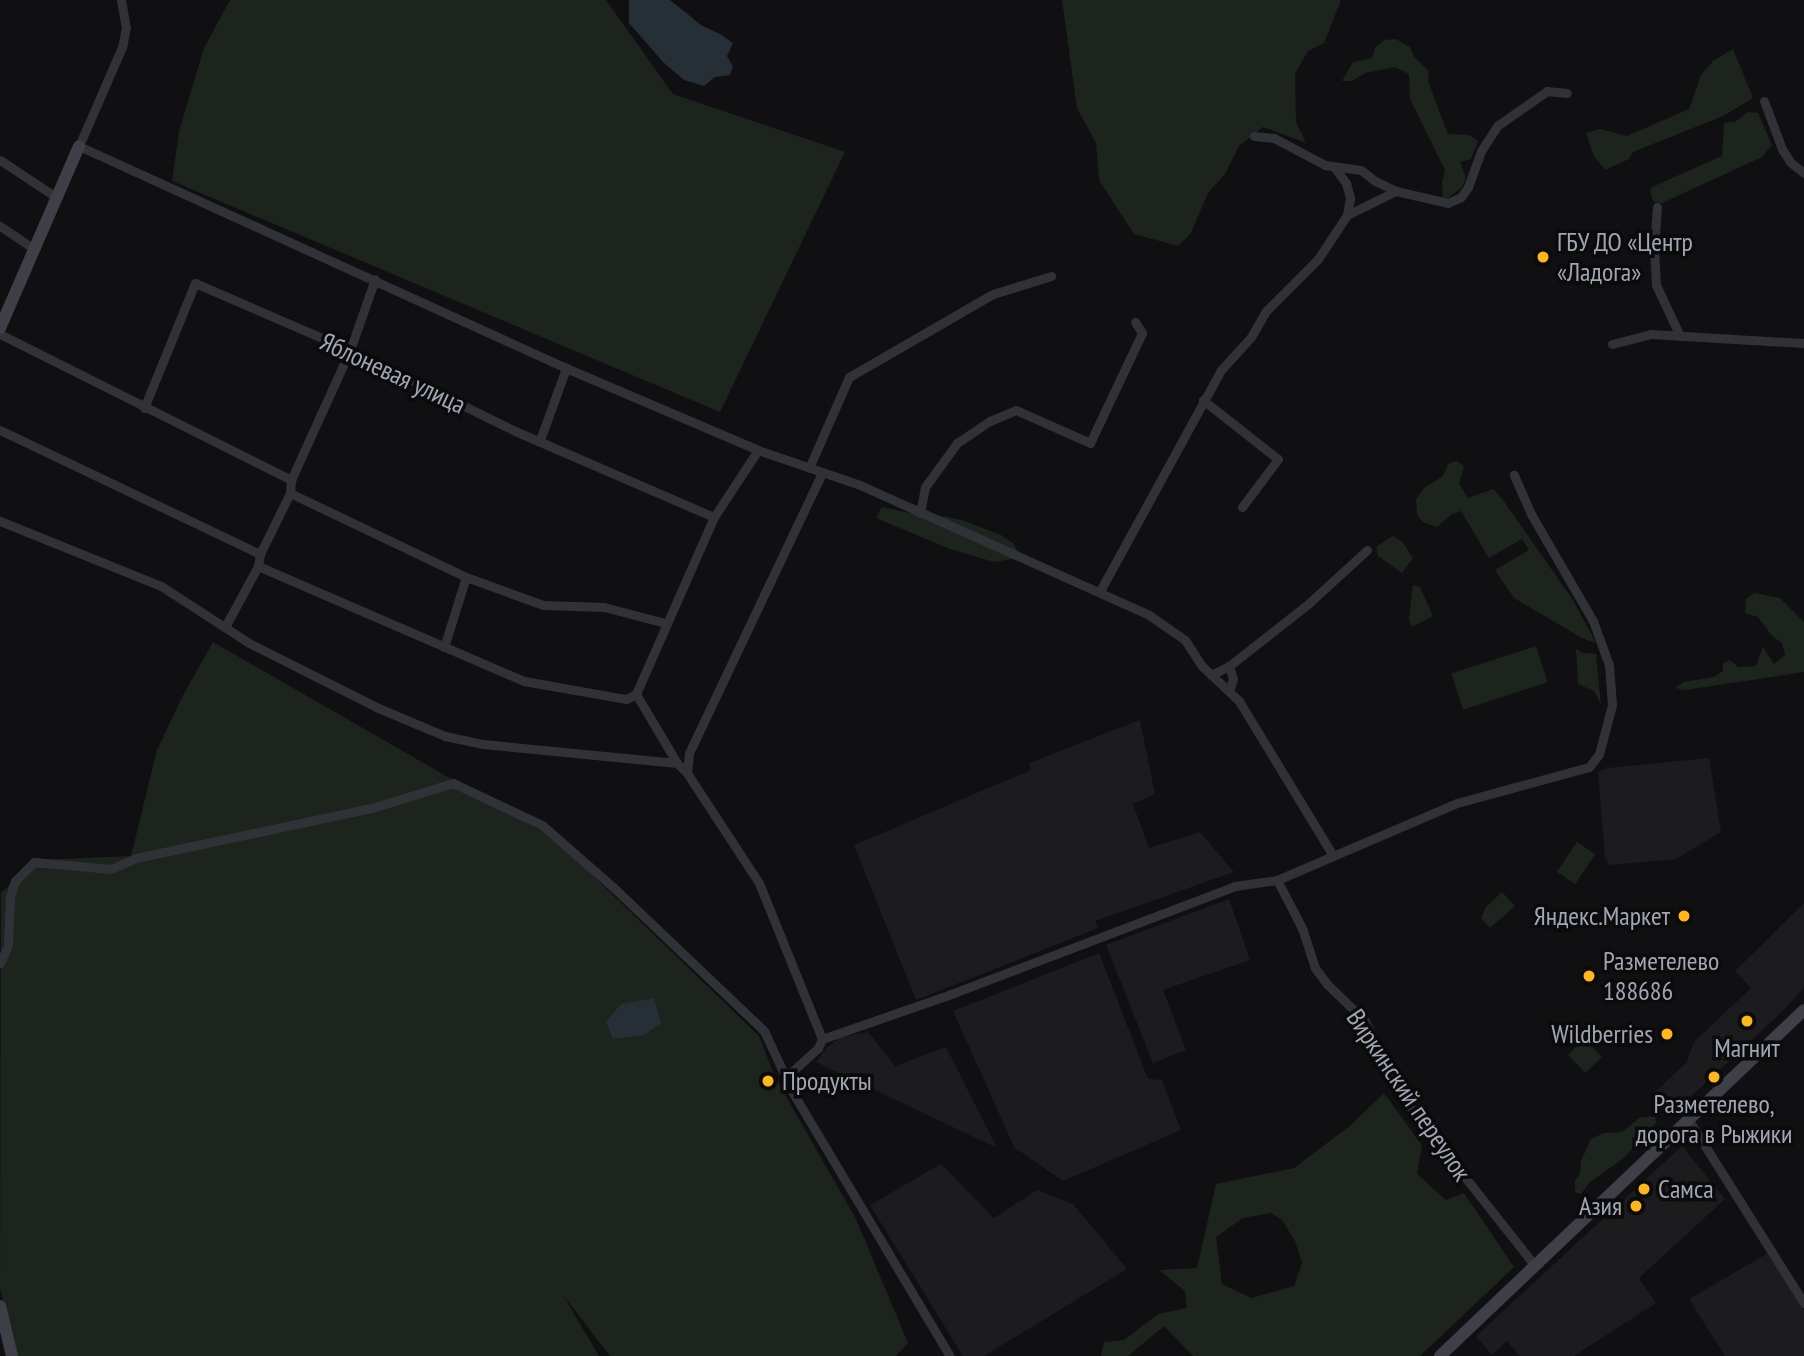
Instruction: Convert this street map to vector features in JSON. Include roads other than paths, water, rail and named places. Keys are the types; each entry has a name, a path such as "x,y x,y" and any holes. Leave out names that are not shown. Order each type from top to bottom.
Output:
{"main road":[{"path":"0,328 79,146"},
{"path":"1440,1356 1804,1010"},
{"path":"0,1306 12,1356"}],"street":[{"path":"121,0 126,27 122,47 79,146 566,368 758,450 860,485 1100,591 1174,631 1211,675 1229,691 1252,721 1332,854"},
{"path":"1254,136 1274,138 1312,160 1335,167 1346,166 1361,170 1375,181 1396,191 1448,204 1455,201 1468,187 1481,152 1497,126 1547,91 1567,93"},
{"path":"1764,101 1782,149 1790,162 1804,173"},
{"path":"0,160 56,197"},
{"path":"1100,591 1221,370 1251,337 1266,311 1318,259 1347,215 1350,198 1346,184 1335,167"},
{"path":"1347,215 1396,191"},
{"path":"1657,207 1656,285 1680,336"},
{"path":"0,226 33,248"},
{"path":"809,468 849,377 993,294 1051,276"},
{"path":"225,627 258,566 260,554 290,493 291,480 350,349 375,279"},
{"name":"Яблоневая улица","path":"144,408 195,284 350,349 412,383 714,517"},
{"path":"920,513 925,487 957,443 990,421 1016,410 1090,443 1142,333 1135,322"},
{"path":"0,334 291,480"},
{"path":"1612,344 1651,334 1804,343"},
{"path":"540,440 566,368"},
{"path":"1203,400 1278,459 1242,507"},
{"path":"0,430 260,554"},
{"path":"258,566 524,681 626,699 636,694 714,517 758,450"},
{"path":"687,774 689,753 822,473"},
{"path":"822,1039 951,994 1235,886 1277,880 1332,854 1457,803 1589,767 1599,754 1612,705 1609,665 1593,621 1531,514 1514,475"},
{"path":"290,493 466,577 542,605 604,607 665,623"},
{"path":"0,521 160,586 249,643 376,707 445,736 495,746 677,763"},
{"path":"1211,675 1229,666 1308,604 1367,550"},
{"path":"444,647 466,577"},
{"path":"1229,666 1233,680 1229,691"},
{"path":"636,694 677,763 759,883 822,1039 818,1048 786,1077"},
{"path":"0,963 8,944 10,897 15,881 34,862 111,869 136,858 348,814 453,783 542,825 613,887 764,1031 786,1077 950,1356"},
{"name":"Виркинский переулок","path":"1277,880 1302,928 1315,968 1365,1021 1388,1070 1412,1110 1535,1266"},
{"path":"1688,1119 1804,1303"}],"place":[{"name":"ГБУ ДО «Центр «Ладога»","path":"1543,257"},
{"name":"Яндекс.Маркет","path":"1684,916"},
{"name":"Разметелево 188686","path":"1589,976"},
{"name":"Магнит","path":"1747,1021"},
{"name":"Wildberries","path":"1667,1034"},
{"name":"Разметелево, дорога в Рыжики","path":"1714,1077"},
{"name":"Продукты","path":"768,1081"},
{"name":"Самса","path":"1644,1189"},
{"name":"Азия","path":"1636,1206"}]}
